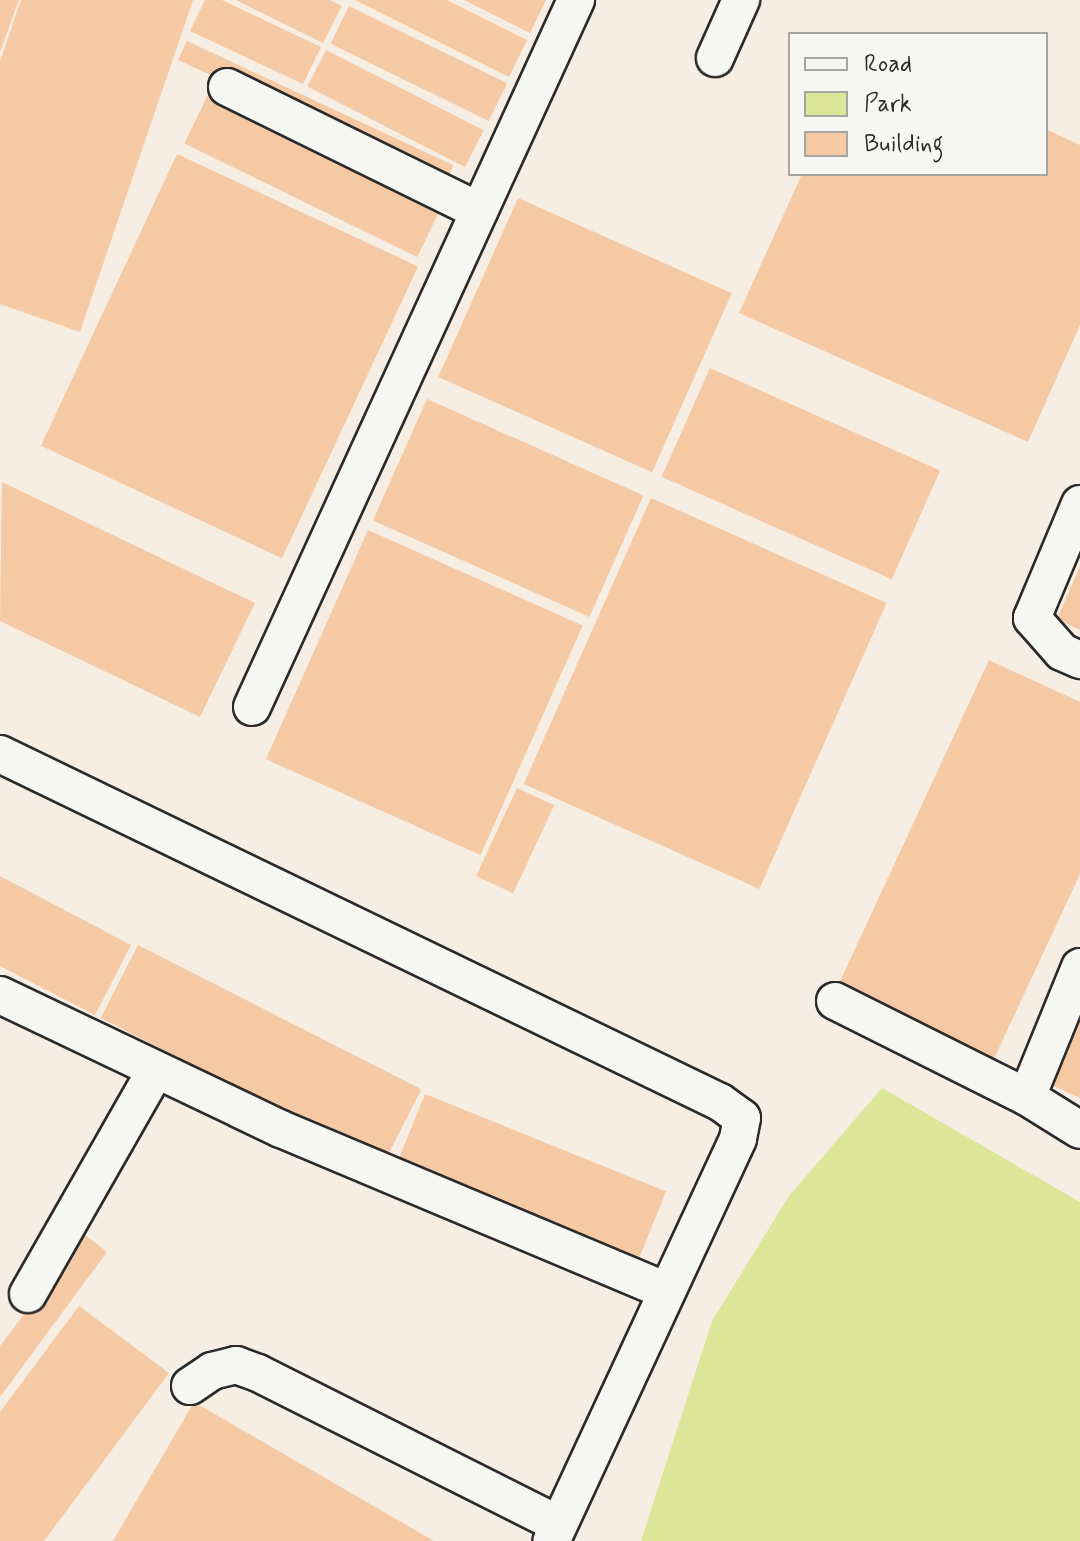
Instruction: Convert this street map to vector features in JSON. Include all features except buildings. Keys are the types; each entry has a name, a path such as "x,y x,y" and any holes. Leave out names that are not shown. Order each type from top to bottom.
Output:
{"street":[{"path":"252,707 576,0"},
{"path":"715,58 741,0"},
{"path":"227,87 479,211"},
{"path":"1080,504 1032,618 1062,652 1080,660"},
{"path":"0,754 720,1102 742,1118 738,1139 555,1533 258,1373 236,1365 212,1371 190,1386"},
{"path":"1027,1097 1080,967"},
{"path":"0,995 156,1070 474,1213 666,1291"},
{"path":"835,1001 1027,1097 1080,1130"},
{"path":"28,1294 156,1070"}],"green space":[{"path":"882,1088 1080,1202 1080,1541 641,1541 712,1321 789,1196"}]}
